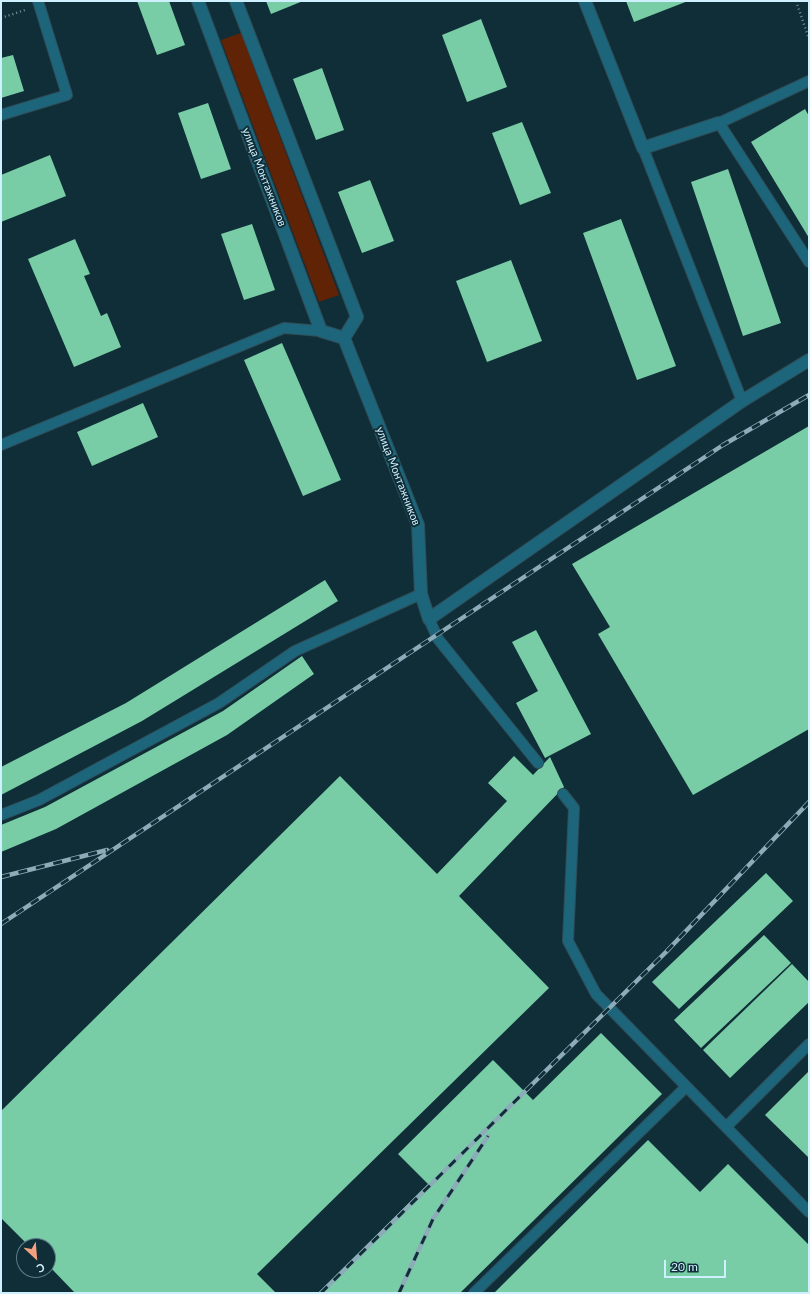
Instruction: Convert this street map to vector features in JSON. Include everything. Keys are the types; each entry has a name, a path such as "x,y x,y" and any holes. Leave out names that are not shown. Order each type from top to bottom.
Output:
{"street":[{"name":"улица Монтажников","path":"198,1 321,331"},
{"path":"236,1 357,317 344,338 321,331"},
{"path":"585,1 643,148 719,123"},
{"name":"улица Монтажников","path":"344,338 418,525 421,594 429,619"},
{"path":"429,619 742,401 809,360"}],"lane":[{"path":"1,115 67,95 38,1"},
{"path":"809,81 719,123 809,262"},
{"path":"643,148 742,401"},
{"path":"1,446 284,328 321,331"},
{"path":"1,815 39,800 219,703 294,650 421,594"},
{"path":"429,619 438,639 538,763"},
{"path":"563,794 574,808 568,941 596,994 809,1212"},
{"path":"726,1127 809,1044"},
{"path":"474,1293 686,1087"}],"path":[{"path":"796,1 809,39"}],"shaded area":[{"path":"241,33 339,295 319,302 221,40"}],"building":[{"path":"137,1 169,1 185,45 157,55"},
{"path":"266,1 303,1 271,14"},
{"path":"626,1 688,1 634,22"},
{"path":"481,19 507,87 467,102 442,35"},
{"path":"13,55 24,91 1,98 1,58"},
{"path":"322,68 344,130 316,140 293,79"},
{"path":"208,103 231,169 201,179 178,113"},
{"path":"805,109 809,116 809,238 751,142"},
{"path":"522,122 551,193 520,205 492,133"},
{"path":"50,155 66,196 1,222 1,175"},
{"path":"728,169 781,323 743,336 691,182"},
{"path":"370,180 394,241 362,253 338,192"},
{"path":"621,219 676,366 637,380 583,233"},
{"path":"252,224 275,290 244,300 221,234"},
{"path":"75,239 90,274 84,276 101,316 107,313 121,347 74,367 28,259"},
{"path":"511,260 542,341 487,362 456,281"},
{"path":"282,343 341,480 303,496 244,360"},
{"path":"143,403 158,437 92,466 77,432"},
{"path":"809,426 809,729 693,795 598,634 610,627 572,564"},
{"path":"325,580 338,601 142,721 1,795 1,767 126,703"},
{"path":"536,630 591,734 545,758 516,703 538,691 512,642"},
{"path":"302,656 314,674 227,735 56,829 1,852 1,825 45,807 223,711"},
{"path":"514,756 533,775 550,757 564,787 459,896 549,988 257,1274 276,1293 75,1293 56,1273 56,1238 21,1238 1,1218 1,1111 340,776 437,874 507,801 488,783"},
{"path":"766,873 793,901 679,1009 652,982"},
{"path":"764,935 791,963 701,1048 674,1020"},
{"path":"792,964 809,982 809,1002 730,1078 703,1050"},
{"path":"601,1033 662,1094 460,1293 318,1293 428,1184 398,1154 493,1060 533,1100"},
{"path":"809,1071 809,1158 765,1115"},
{"path":"648,1140 700,1192 728,1164 809,1245 809,1293 494,1293"}],"railway":[{"path":"1,924 723,445 809,395"},
{"path":"321,1293 666,952 809,802"},
{"path":"1,877 107,850"},
{"path":"399,1293 433,1219 488,1136"}]}
